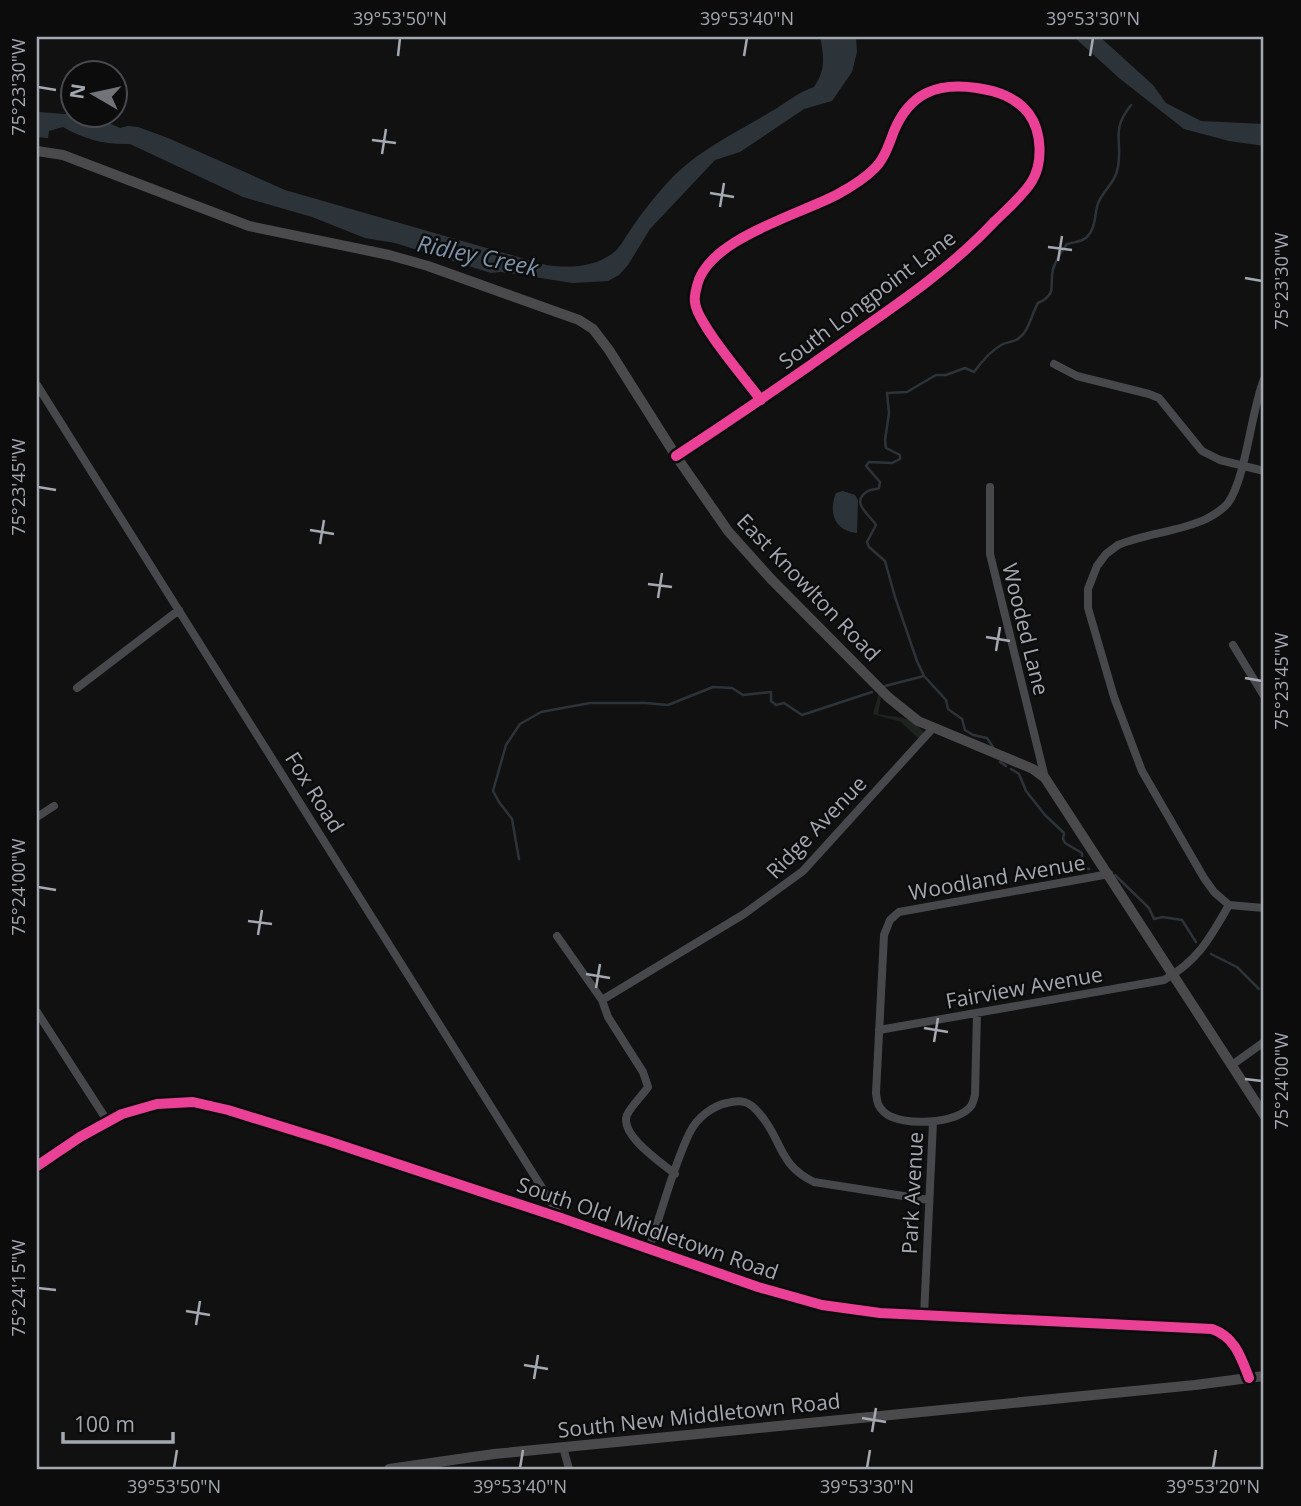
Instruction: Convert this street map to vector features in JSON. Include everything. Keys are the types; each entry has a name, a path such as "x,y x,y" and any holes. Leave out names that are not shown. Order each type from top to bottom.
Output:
{"main road":[{"name":"East Knowlton Road","path":"37,151 63,155 249,226 389,255 428,266 579,320 593,329 728,531 768,576 903,711 933,728 1033,769 1045,778 1264,1115"},
{"name":"South New Middletown Road","path":"389,1469 563,1447 1264,1376"}],"street":[{"name":"South Longpoint Lane","path":"676,456 761,400 910,295 967,250 1032,183 1039,165 1040,151 1031,116 1019,103 997,93 961,86 918,96 905,110 885,154 874,169 839,193 742,238 705,265 697,284 695,303 706,327 761,400"},
{"path":"1054,365 1077,376 1159,398 1202,451 1220,460 1264,471"},
{"path":"1264,379 1242,465 1230,498 1218,512 1204,520 1118,545 1106,554 1097,566 1088,589 1087,606 1114,697 1142,771 1203,877 1214,892 1229,905 1264,908"},
{"name":"Fox Road","path":"37,385 561,1218"},
{"name":"Wooded Lane","path":"990,487 990,554 1045,778"},
{"path":"77,688 178,610"},
{"path":"1233,645 1264,696"},
{"name":"Ridge Avenue","path":"602,1000 744,914 803,871 933,728"},
{"path":"37,817 54,806"},
{"name":"Woodland Avenue","path":"933,1122 898,1119 887,1115 878,1105 876,1093 884,935 890,920 900,912 1109,874"},
{"path":"1174,974 1206,946 1229,905"},
{"path":"557,936 602,1000 608,1017 643,1072 648,1087 627,1115 627,1125 633,1139 675,1174"},
{"name":"Fairview Avenue","path":"879,1031 1164,980 1174,974"},
{"path":"37,1012 108,1122"},
{"name":"Park Avenue","path":"924,1316 933,1122 958,1115 971,1107 975,1095 977,1013"},
{"path":"1232,1065 1264,1042"},
{"path":"649,1248 691,1130 705,1113 735,1100 748,1102 769,1126 797,1174 814,1182 929,1200"},
{"name":"South Old Middletown Road","path":"37,1166 122,1114 157,1104 193,1102 328,1141 758,1287 822,1304 849,1310 924,1316 1212,1329 1225,1335 1234,1345 1249,1378"},
{"path":"563,1447 569,1469"}],"shaded area":[{"path":"879,693 881,698 878,714 903,718 914,723 924,733 919,739 901,722 873,714"}],"water":[{"name":"Ridley Creek","path":"820,37 856,37 857,52 852,72 832,101 804,109 740,152 715,160 650,229 628,265 619,275 608,281 573,283 501,272 491,273 395,243 365,238 312,217 243,197 130,144 95,140 69,130 130,130 130,126 138,127 285,190 546,265 581,266 597,262 615,251 669,181 692,160 814,87 821,75"},
{"path":"1074,37 1100,37 1153,85 1166,103 1201,121 1264,124 1264,146 1229,141 1184,129 1119,78"},
{"path":"38,112 60,114 60,128 49,131 48,138 37,137"},
{"path":"843,491 855,495 858,500 857,533 843,529 833,514 836,493"}],"waterway":[{"path":"993,747 987,738 965,730 962,719 948,709 946,700 924,676 917,661 885,561 867,542 876,525 860,500 868,491 879,488 880,482 866,466 869,462 892,463 900,459 900,455 886,448 889,413 887,393 907,392 936,375 946,375 965,368 974,372 995,349 1017,339 1025,331 1038,303 1050,293 1057,259 1067,244 1085,239 1092,229 1097,205 1117,172 1119,129 1131,105"},
{"path":"885,686 924,676"},
{"path":"519,859 512,819 493,791 506,745 520,724 541,712 590,703 668,705 713,687 732,688 743,695 771,692 771,701 776,705 784,703 802,715 872,692"},
{"path":"1000,762 1006,766"},
{"path":"1011,769 1019,774 1026,791 1045,815 1064,833 1065,843 1082,853 1082,868 1089,869"},
{"path":"1115,875 1149,908 1154,919 1163,917 1182,920 1196,942"},
{"path":"1211,954 1237,967 1259,989"}],"cycle path":[{"path":"676,456 744,411 767,395 789,380 911,294 963,252 1015,202 1036,174 1040,148 1033,121 1024,108 1006,96 977,88 949,87 926,93 908,107 881,161 866,176 838,194 736,242 704,269 695,294 698,311 713,337 734,366 754,391 761,400"},
{"path":"37,1166 80,1137 122,1114 157,1104 193,1102 328,1141 758,1287 822,1305 880,1313 1212,1329 1232,1342 1249,1378"}]}
